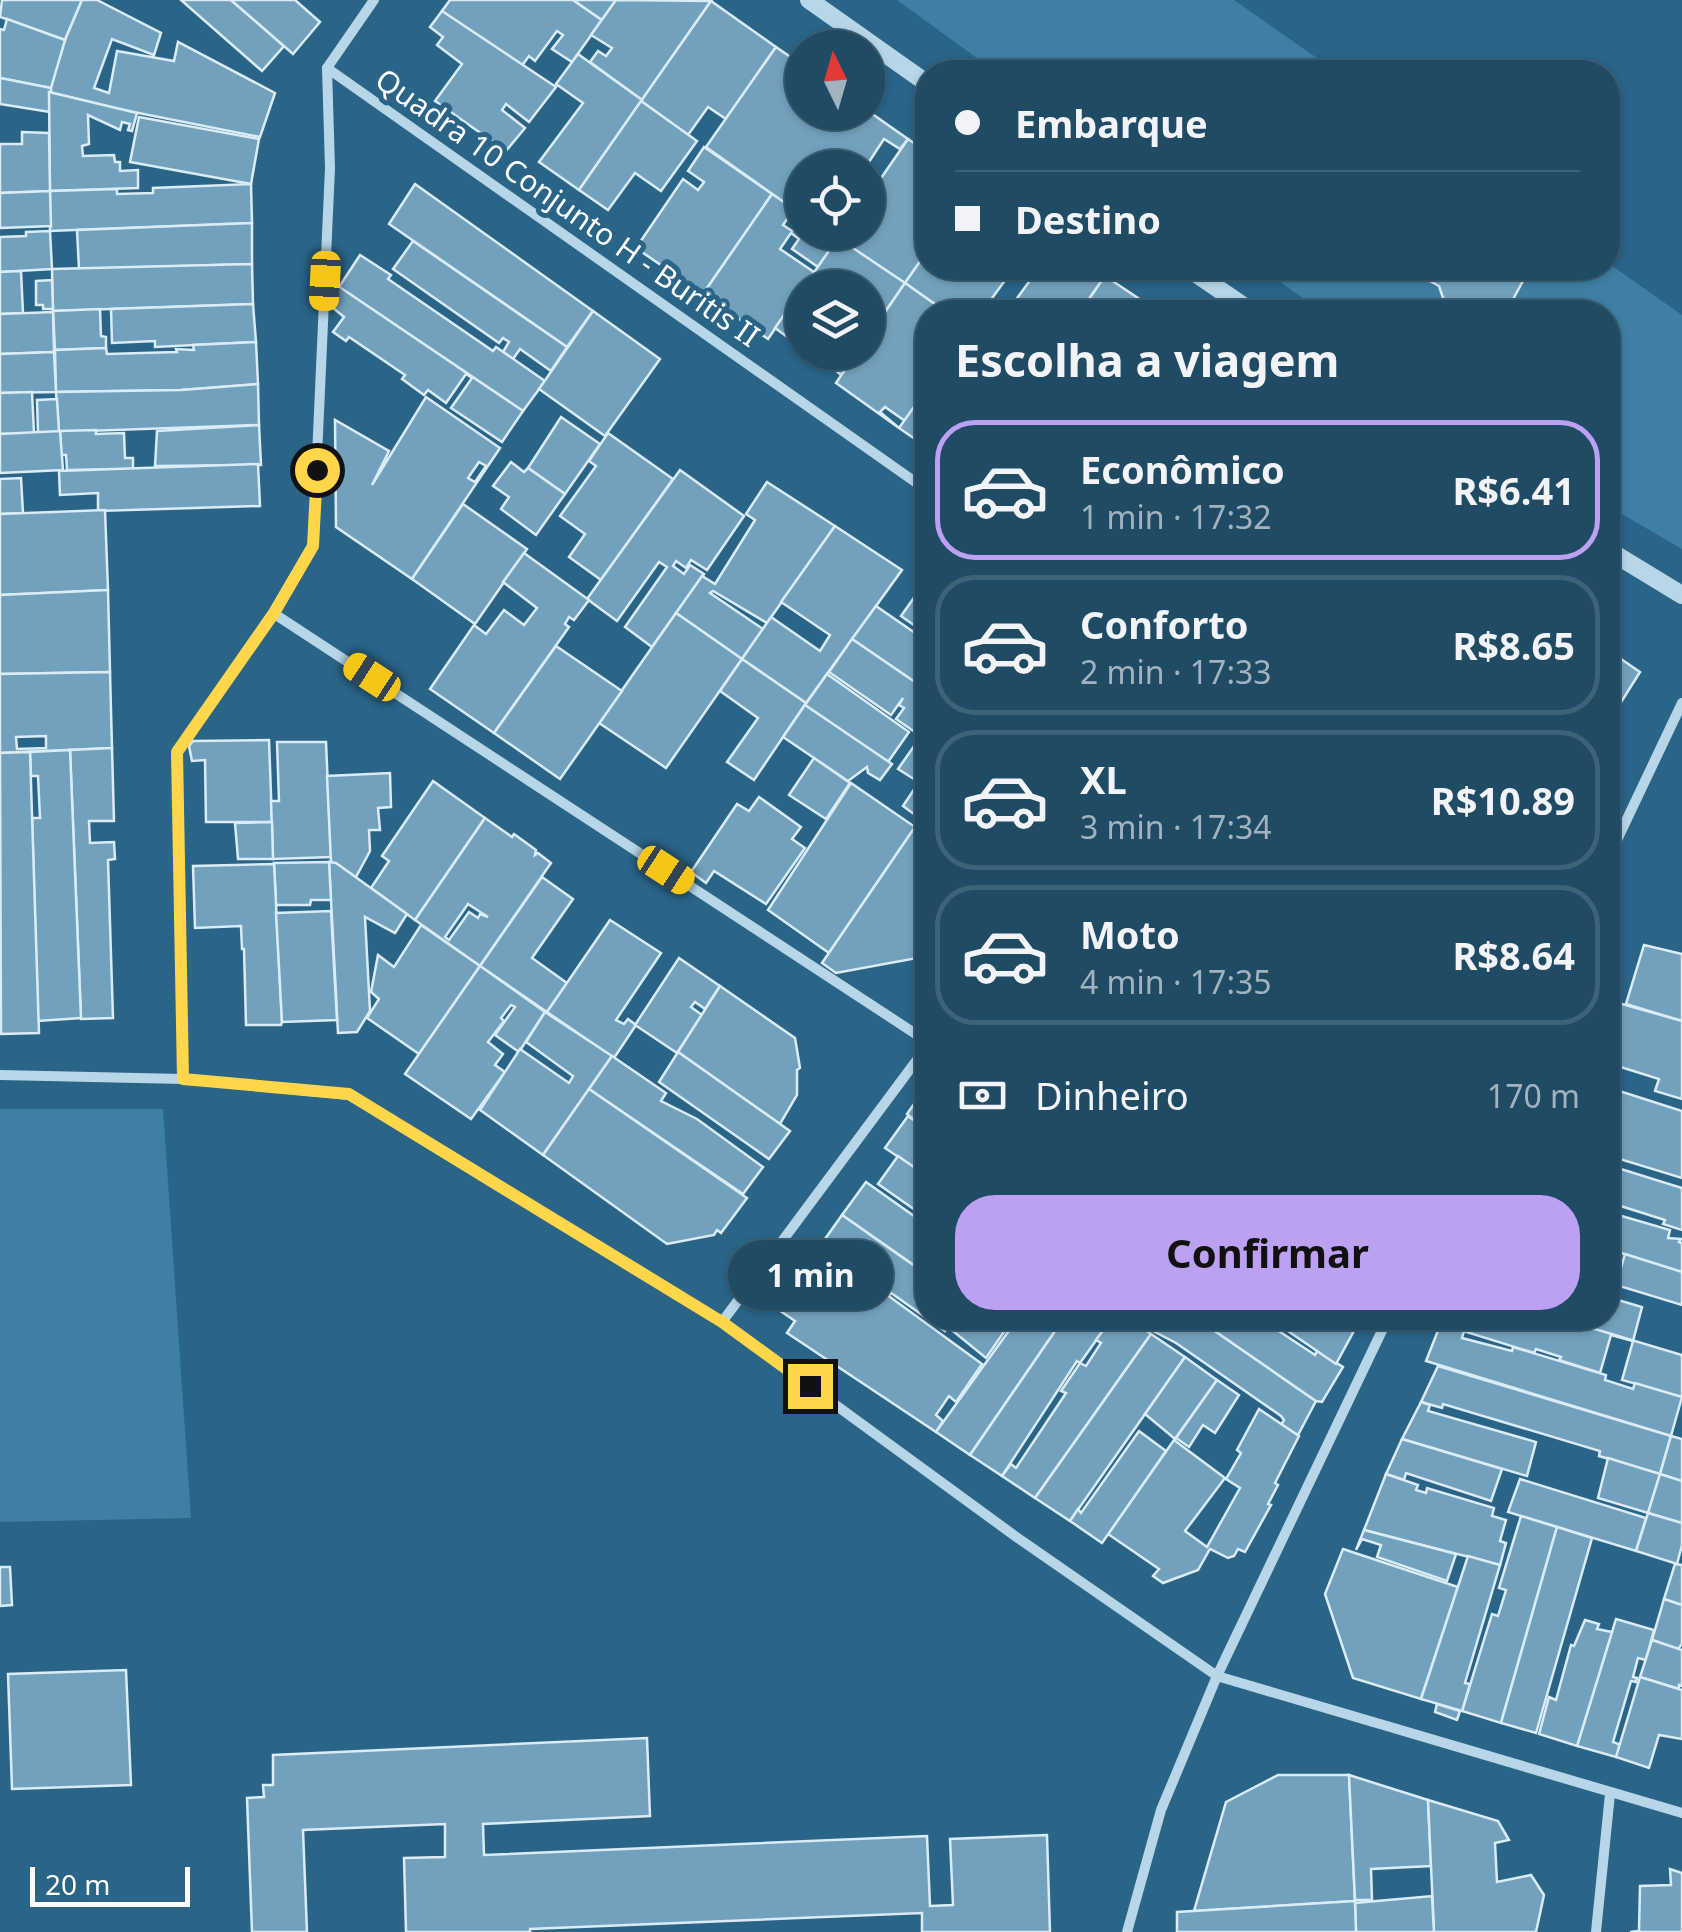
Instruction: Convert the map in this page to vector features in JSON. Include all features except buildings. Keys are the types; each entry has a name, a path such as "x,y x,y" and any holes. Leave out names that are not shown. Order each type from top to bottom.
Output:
{"street":[{"path":"183,1079 177,752 274,613 313,546 330,168 326,68 374,0"},
{"path":"809,0 915,75"},
{"name":"Quadra 10 Conjunto H - Buritis II","path":"326,68 915,483"},
{"path":"1205,280 1235,300"},
{"path":"1620,557 1682,596"},
{"path":"274,613 915,1035"},
{"path":"1620,834 1682,703"},
{"path":"722,1322 915,1062"},
{"path":"0,1075 183,1079 349,1094 722,1322 1015,1536 1217,1676 1682,1813"},
{"path":"1128,1932 1161,1810 1217,1676 1382,1330"},
{"path":"1596,1932 1610,1794"}],"shaded area":[{"path":"897,0 1234,0 1320,60 980,60"},
{"path":"1620,271 1682,315 1682,549 1620,513 1620,300 1305,300 1278,280 1620,280"},
{"path":"0,1109 163,1109 191,1518 0,1522"}],"route":[{"path":"317,470 313,546 274,613 177,752 183,1079 349,1094 722,1322 810,1386"}]}
